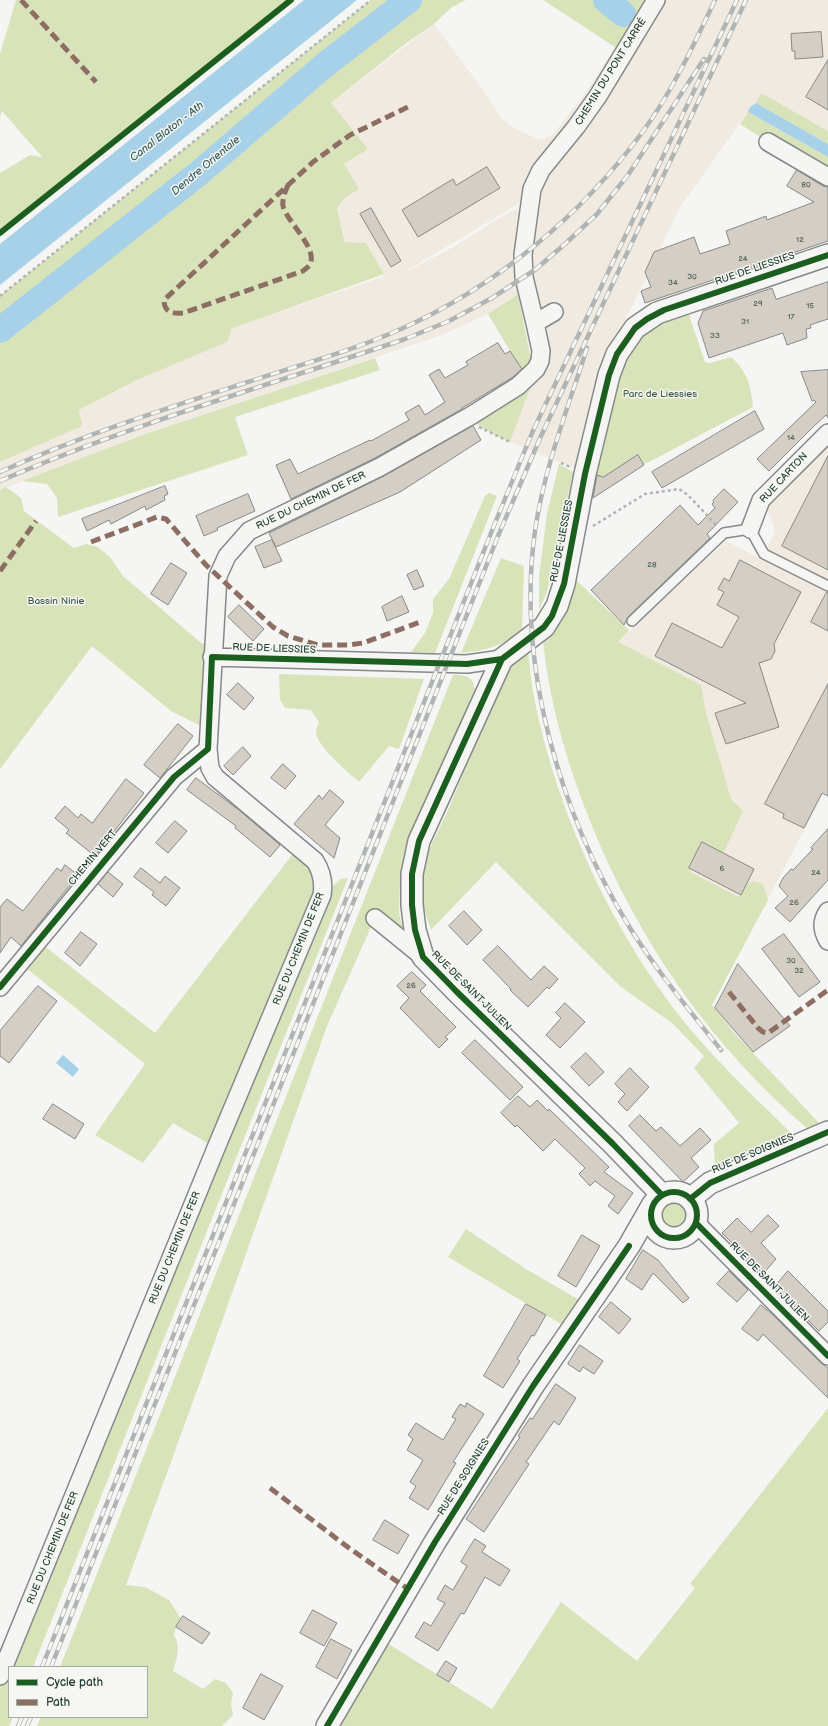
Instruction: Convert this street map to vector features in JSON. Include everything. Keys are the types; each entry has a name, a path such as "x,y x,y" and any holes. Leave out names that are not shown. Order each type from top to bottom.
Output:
{"street":[{"name":"CHEMIN DU PONT CARRÉ","path":"535,323 524,277 523,255 532,189 541,170 576,127 598,96 656,0"},
{"path":"768,142 828,177"},
{"name":"RUE DE LIESSIES","path":"212,657 467,664 502,659 544,627 557,606 564,584 585,474 609,375 621,348 635,328 647,319 664,310 828,255"},
{"path":"535,323 554,312"},
{"name":"RUE DU CHEMIN DE FER","path":"0,1676 216,1148 322,895 323,887 321,873 315,861 215,777 210,768 208,749 212,657 218,576 226,556 249,531 380,467 472,415 518,386 536,369 540,361 541,351 535,323"},
{"name":"RUE CARTON","path":"750,529 761,500 828,433"},
{"name":"RUE DE SAINT-JULIEN","path":"423,957 415,930 412,906 412,874 419,841 502,659"},
{"name":"CHEMIN VERT","path":"0,986 174,777 208,749"},
{"path":"828,911 823,921 823,930 828,941"},
{"name":"RUE DE SAINT-JULIEN","path":"376,918 423,957 613,1144 658,1200"},
{"name":"RUE DE SOIGNIES","path":"690,1199 710,1183 828,1132"},
{"path":"677,1192 690,1199 696,1210 696,1223 687,1235 672,1239 657,1230 652,1221 651,1213 658,1200 677,1192"},
{"name":"RUE DE SOIGNIES","path":"327,1726 435,1542 529,1392 629,1246 658,1200"},
{"name":"RUE DE SAINT-JULIEN","path":"696,1223 828,1356"},
{"name":"RUE DE SOIGNIES","path":"629,1246 657,1230"}],"lane":[{"path":"632,621 724,533 750,529 764,554 828,586"}],"path":[{"path":"0,296 371,0"},
{"path":"472,415 480,428 510,442"},
{"path":"592,526 645,494 679,489 688,495 724,533"}],"shaded area":[{"path":"646,0 828,0 828,131 761,94 680,207 616,339 576,469 510,442 536,369 524,198 518,204 399,275 448,250 508,213 522,207 514,259 518,294 488,314 442,335 145,434 0,490 0,462 82,426 79,410 125,387 230,329 385,276 366,243 346,242 337,209 344,198 343,164 368,149 331,103 434,24 486,94 501,118 517,130 541,140 553,134 581,99 615,47 625,51"},
{"path":"828,433 828,785 712,1005 617,642 726,541 762,559 775,531 766,505"}],"green space":[{"path":"16,0 294,0 0,233 0,173 30,155 42,157 2,111 0,117 0,54"},
{"path":"371,0 466,0 452,7 434,24 405,44 331,103 368,149 344,164 359,189 344,198 337,209 345,242 366,243 384,274 231,329 227,342 139,379 79,410 82,426 0,462 0,296"},
{"path":"543,0 646,0 625,51 615,47"},
{"path":"761,93 828,131 828,144 756,103"},
{"path":"748,112 828,157 828,174 768,142 740,124"},
{"path":"518,294 530,355 540,361 510,442 480,427 472,415 527,379 488,314"},
{"name":"Parc de Liessies","path":"685,303 705,362 710,363 731,357 741,368 748,380 753,407 651,461 596,485 598,475 585,474 617,354"},
{"path":"375,358 380,370 235,417 248,455 58,517 57,498 47,484 22,481 145,434"},
{"path":"559,464 573,472 547,592 539,610 539,576 547,514"},
{"name":"Bassin Ninie","path":"6,487 21,498 24,511 74,548 86,544 98,547 110,557 123,576 201,643 214,646 205,728 171,711 92,646 0,769 0,490"},
{"path":"489,493 497,496 435,653 411,652 425,633 433,613 433,599 449,579 485,496"},
{"path":"501,558 524,566 522,630 501,644 478,651 461,653"},
{"path":"575,579 629,630 618,642 701,685 706,713 731,799 743,811 723,854 704,844 690,872 739,897 745,885 754,881 763,884 768,900 712,1005 736,1035 821,1125 809,1130 774,1098 741,1064 710,1028 682,991 656,952 611,870 583,804 561,736 550,690 543,643 550,637 560,623"},
{"path":"528,652 531,681 544,742 558,787 575,833 594,877 617,920 641,962 668,1001 697,1037 732,1075 794,1136 715,1171 714,1144 739,1123 694,1068 704,1056 672,1023 621,987 496,862 431,930 423,905 422,883 428,852 449,808 508,664"},
{"path":"279,674 424,679 399,749 389,746 359,782 333,758 321,744 317,737 316,731 319,722 311,710 285,708 280,700"},
{"path":"453,675 468,677 473,682 475,690 404,852 400,882 399,913 406,943 375,918 327,1026 210,1355 126,1585 145,1587 169,1600 181,1619 176,1627 174,1635 178,1648 173,1671 203,1689 215,1679 226,1683 233,1693 231,1705 233,1715 222,1726 37,1726 41,1718 148,1718 148,1666 60,1666"},
{"path":"298,847 310,857 323,895 341,879 348,878 33,1666 8,1666 8,1718 13,1718 9,1726 0,1726 0,1676 216,1148 173,1123 143,1163 95,1135 145,1064 20,963 38,941 155,1033"},
{"path":"671,1199 677,1199 687,1206 690,1215 689,1221 683,1228 677,1231 671,1231 661,1224 658,1218 658,1212 665,1202"},
{"path":"466,1229 526,1269 588,1305 571,1330 448,1257"},
{"path":"828,1408 828,1726 327,1726 379,1638 492,1709 561,1602 637,1661 695,1588 690,1584"}],"water":[{"name":"Canal Blaton - Ath","path":"304,0 357,0 0,285 0,244"},
{"path":"756,103 828,144 828,157 748,112 750,107"},
{"path":"63,1055 79,1069 73,1077 56,1063"}],"building":[{"path":"821,32 823,57 795,59 795,51 792,51 791,34"},
{"path":"828,60 828,110 806,97"},
{"path":"487,167 500,188 418,237 402,210 453,179 456,185"},
{"path":"797,170 823,186 828,187 828,241 645,303 641,291 651,287 645,272 654,252 694,237 700,254 730,244 726,231 766,216 767,220 814,202 787,186"},
{"path":"371,208 401,261 391,267 360,214"},
{"path":"828,282 828,319 810,325 811,328 806,329 807,338 787,345 783,333 709,358 698,323 703,311 772,288 776,299"},
{"path":"498,343 505,354 510,351 522,369 513,377 462,409 375,458 291,499 276,465 290,459 298,474 370,440 371,441 409,420 405,413 419,405 425,415 445,402 429,375 439,369 445,378 468,365 466,362"},
{"path":"828,370 828,418 826,415 769,471 757,459 816,402 814,400 812,401 801,372"},
{"path":"755,411 764,429 662,488 652,472"},
{"path":"473,426 481,440 400,492 276,547 269,533 384,476"},
{"path":"638,455 644,465 593,498 597,475 603,477"},
{"path":"828,456 828,570 782,546"},
{"path":"165,486 168,494 164,496 165,500 146,510 145,506 111,524 109,520 87,531 82,519"},
{"path":"724,489 738,502 707,534 710,538 628,617 624,625 591,590 680,505 698,525 715,508 712,504 714,502 713,501"},
{"path":"248,494 255,511 217,528 218,530 204,536 196,516"},
{"path":"272,540 282,561 264,568 255,547"},
{"path":"740,560 801,592 774,644 775,651 771,659 759,663 779,727 726,744 715,713 746,703 655,656 672,623 722,648 739,617 717,605 724,592 718,589 724,578 729,581"},
{"path":"171,563 187,573 168,605 151,594"},
{"path":"417,570 424,586 414,590 407,575"},
{"path":"828,592 828,631 811,622"},
{"path":"402,596 409,612 387,621 382,607"},
{"path":"239,605 264,629 253,641 228,617"},
{"path":"238,683 254,698 244,710 227,695"},
{"path":"828,684 828,796 822,793 804,828 783,818 784,814 765,804"},
{"path":"178,724 193,736 160,778 144,765"},
{"path":"243,747 251,756 233,775 224,766"},
{"path":"283,764 296,776 285,789 271,778"},
{"path":"196,778 239,810 280,845 270,857 235,828 236,826 187,790"},
{"path":"126,779 144,793 95,856 66,833 69,830 55,818 65,806 78,818 81,814 92,823"},
{"path":"330,790 344,802 325,825 340,838 334,858 294,824 319,795 322,799"},
{"path":"175,821 187,831 168,853 156,843"},
{"path":"828,829 828,880 790,922 775,908 788,896 779,886 783,878 813,849 811,848"},
{"path":"702,842 754,869 741,895 689,868"},
{"path":"65,865 78,875 21,946 11,937 0,953 0,907 7,899 23,911 57,868 61,871"},
{"path":"141,868 160,883 165,876 180,888 166,906 152,895 154,892 134,877"},
{"path":"108,872 123,884 113,897 98,884"},
{"path":"464,911 482,930 467,945 449,926"},
{"path":"81,932 97,944 80,966 65,953"},
{"path":"784,934 820,982 799,997 762,949"},
{"path":"498,946 531,980 544,966 558,979 549,989 547,987 528,1007 510,990 511,989 483,960"},
{"path":"738,964 790,1026 753,1052 715,1008"},
{"path":"412,972 426,985 420,991 456,1027 445,1037 448,1039 439,1048 400,1008 409,998 397,986"},
{"path":"38,986 57,1001 9,1063 0,1056 0,1031"},
{"path":"565,1003 585,1022 560,1048 546,1035 561,1018 556,1013"},
{"path":"475,1040 523,1087 510,1100 462,1053"},
{"path":"586,1053 604,1072 589,1086 571,1067"},
{"path":"630,1068 649,1087 627,1111 618,1102 625,1094 615,1084"},
{"path":"518,1096 530,1107 537,1100 548,1111 549,1109 609,1167 604,1172 633,1193 618,1214 608,1206 615,1196 595,1181 590,1186 579,1174 585,1168 555,1139 543,1151 517,1125 515,1127 501,1113"},
{"path":"53,1104 84,1124 75,1139 43,1119"},
{"path":"640,1115 656,1131 661,1127 680,1146 700,1128 711,1140 691,1158 699,1167 683,1182 629,1126"},
{"path":"768,1215 779,1226 761,1243 776,1259 763,1274 722,1233 737,1218 751,1232"},
{"path":"582,1235 600,1246 576,1287 558,1276"},
{"path":"643,1250 658,1260 689,1298 683,1303 653,1273 642,1290 626,1279"},
{"path":"729,1271 748,1290 737,1302 717,1284"},
{"path":"788,1271 828,1311 828,1322 819,1331 775,1287"},
{"path":"611,1302 631,1319 619,1334 599,1317"},
{"path":"526,1304 546,1315 534,1336 532,1335 517,1359 520,1361 503,1388 484,1376"},
{"path":"761,1305 828,1368 828,1398 763,1334 758,1341 742,1329"},
{"path":"580,1345 603,1361 594,1374 583,1367 580,1372 568,1364"},
{"path":"556,1384 576,1398 559,1425 554,1421 526,1462 529,1464 484,1532 466,1519 520,1437 518,1436 530,1418 532,1419"},
{"path":"467,1403 484,1414 453,1462 456,1463 428,1510 409,1498 416,1486 410,1482 423,1460 407,1450 413,1439 408,1435 416,1423 443,1440 456,1419 452,1417 460,1404 465,1407"},
{"path":"385,1520 409,1535 398,1554 373,1540"},
{"path":"475,1539 486,1546 482,1552 510,1570 500,1586 485,1577 464,1614 461,1613 438,1651 415,1637 424,1622 431,1626 445,1603 437,1599 445,1585 453,1590 467,1566 461,1562"},
{"path":"313,1610 337,1623 324,1646 300,1633"},
{"path":"183,1616 210,1633 202,1644 176,1627"},
{"path":"331,1639 352,1650 337,1679 316,1667"},
{"path":"446,1661 457,1668 449,1682 437,1675"},
{"path":"261,1674 283,1686 264,1720 243,1708"}],"waterway":[{"name":"Dendre Orientale","path":"0,330 199,173 326,64 409,0"},
{"name":"Dendre Orientale","path":"606,0 623,14"}],"railway":[{"path":"0,472 61,447 185,402 364,344 401,329 436,312 471,292 504,270 565,219 620,161 655,115 682,66 715,0"},
{"path":"42,1666 491,533 532,433 737,0"},
{"path":"51,1666 498,536 541,436 746,0"},
{"path":"0,481 49,460 150,423 405,339 449,321 492,298 536,269 597,214 628,175 704,59"},
{"path":"587,348 550,461 535,531 531,582 532,634 538,685 549,737 564,788 583,837 605,884 630,928 651,960 721,1050"},
{"path":"18,1726 22,1718"},
{"path":"27,1726 31,1718"}],"marked path":[{"path":"21,0 96,82"},
{"path":"288,185 287,188 283,198 283,206 290,220 310,250 311,258 308,267 303,271 183,313 175,313 167,310 164,300 313,162 350,135 412,105"},
{"path":"91,542 157,517 166,519 206,565 273,627 288,636 318,645 349,645 363,643 423,621"},
{"path":"0,571 36,521"},
{"path":"729,992 758,1028 763,1032 768,1033 828,990"},
{"path":"270,1488 349,1548 408,1589"}],"cycle path":[{"path":"0,233 291,0"},
{"path":"0,987 174,777 208,749 212,657 467,664 502,659 544,627 552,616 564,584 585,474 609,375 617,354 635,328 647,319 664,310 828,255"},
{"path":"502,659 419,841 412,874 412,905 415,930 423,957 613,1144 662,1195"},
{"path":"690,1199 710,1183 828,1132"},
{"path":"674,1192 687,1196 693,1202 697,1215 693,1228 687,1234 674,1238 661,1234 655,1228 651,1215 655,1202 661,1196 674,1192"},
{"path":"696,1223 828,1356"},
{"path":"327,1726 435,1542 533,1386 629,1246"}]}
